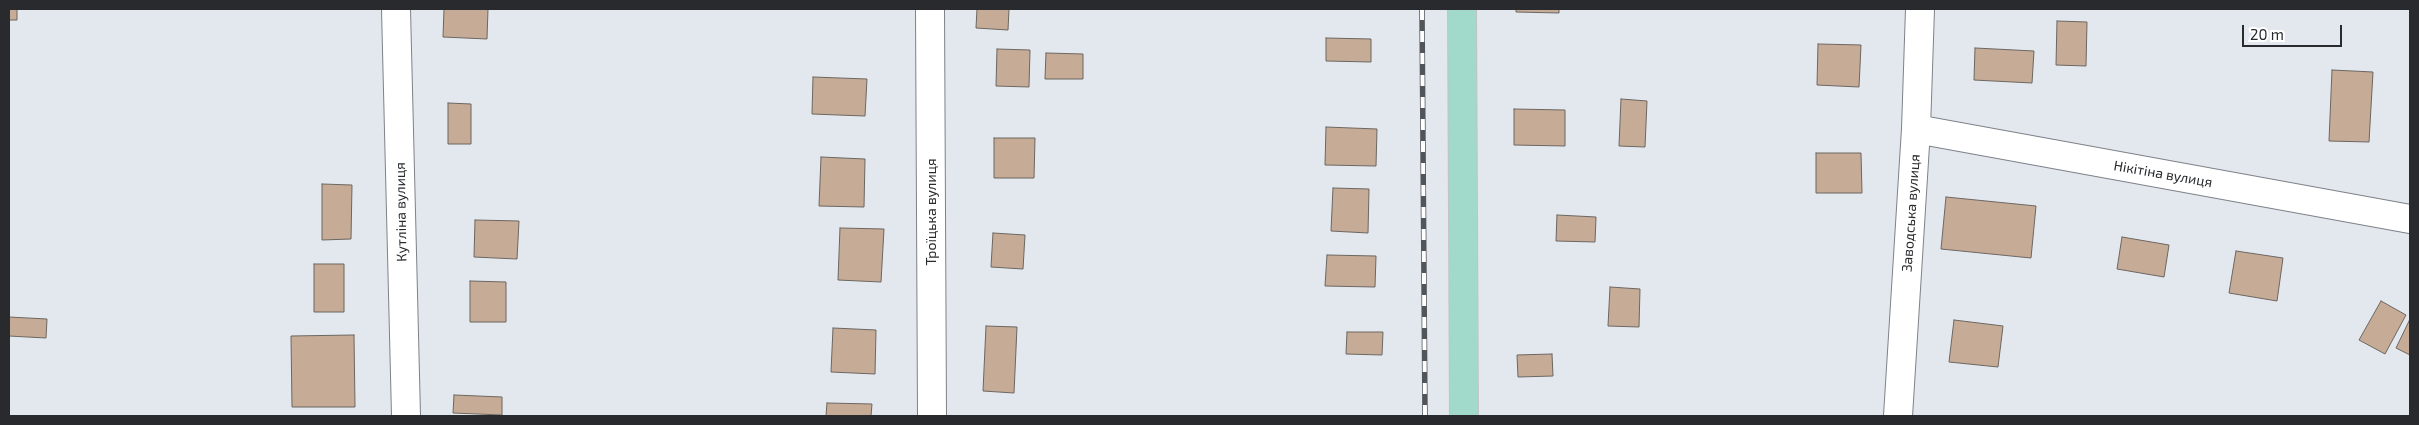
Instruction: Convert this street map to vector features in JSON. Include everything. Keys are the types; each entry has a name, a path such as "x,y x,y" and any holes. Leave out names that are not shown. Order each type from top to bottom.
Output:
{"main road":[{"path":"1462,9 1464,416"}],"street":[{"name":"Кутліна вулиця","path":"396,9 406,416"},
{"name":"Троїцька вулиця","path":"930,9 932,416"},
{"name":"Заводська вулиця","path":"1898,416 1916,129 1920,9"},
{"name":"Нікітіна вулиця","path":"1916,129 2410,219"}],"building":[{"path":"9,9 17,9 17,20 9,20"},
{"path":"444,9 488,9 487,39 443,37"},
{"path":"977,9 1009,9 1008,30 976,28"},
{"path":"1516,9 1559,9 1559,13 1516,12"},
{"path":"2057,21 2087,22 2086,66 2056,65"},
{"path":"1326,38 1371,39 1371,62 1326,61"},
{"path":"1818,44 1861,45 1859,87 1817,85"},
{"path":"1975,48 2034,51 2032,83 1974,80"},
{"path":"997,49 1030,50 1029,87 996,86"},
{"path":"1046,53 1083,54 1083,79 1045,79"},
{"path":"2332,70 2373,72 2369,142 2329,141"},
{"path":"813,77 867,79 865,116 812,114"},
{"path":"1621,99 1647,101 1645,147 1619,146"},
{"path":"448,103 471,104 471,144 448,144"},
{"path":"1514,109 1565,110 1565,146 1514,145"},
{"path":"1326,127 1377,129 1376,166 1325,165"},
{"path":"994,138 1035,138 1034,178 994,178"},
{"path":"1816,153 1861,153 1862,193 1816,193"},
{"path":"821,157 865,159 864,207 819,206"},
{"path":"322,184 352,185 351,239 322,240"},
{"path":"1333,188 1369,189 1368,233 1331,231"},
{"path":"1946,197 2036,206 2031,258 1941,249"},
{"path":"1557,215 1596,217 1595,242 1556,241"},
{"path":"475,220 519,221 517,259 474,257"},
{"path":"840,228 884,229 881,282 838,280"},
{"path":"993,233 1025,235 1023,269 991,267"},
{"path":"2122,237 2169,245 2164,277 2117,269"},
{"path":"2236,251 2283,258 2277,301 2229,293"},
{"path":"1327,255 1376,256 1375,287 1325,286"},
{"path":"314,264 344,264 344,312 314,312"},
{"path":"470,281 506,282 506,322 470,322"},
{"path":"1610,287 1640,289 1639,327 1608,326"},
{"path":"2381,301 2406,315 2385,354 2359,340"},
{"path":"9,317 47,319 46,338 9,336"},
{"path":"2410,319 2410,355 2396,348"},
{"path":"1954,320 2003,326 1998,367 1949,362"},
{"path":"986,326 1017,327 1014,393 983,391"},
{"path":"833,328 876,330 875,374 831,372"},
{"path":"1347,332 1383,332 1382,355 1346,354"},
{"path":"354,335 355,407 292,407 291,336"},
{"path":"1552,354 1553,376 1518,377 1517,355"},
{"path":"454,395 502,397 502,415 453,413"},
{"path":"827,403 872,404 871,416 826,416"}],"railway":[{"path":"1422,9 1425,416"}]}
